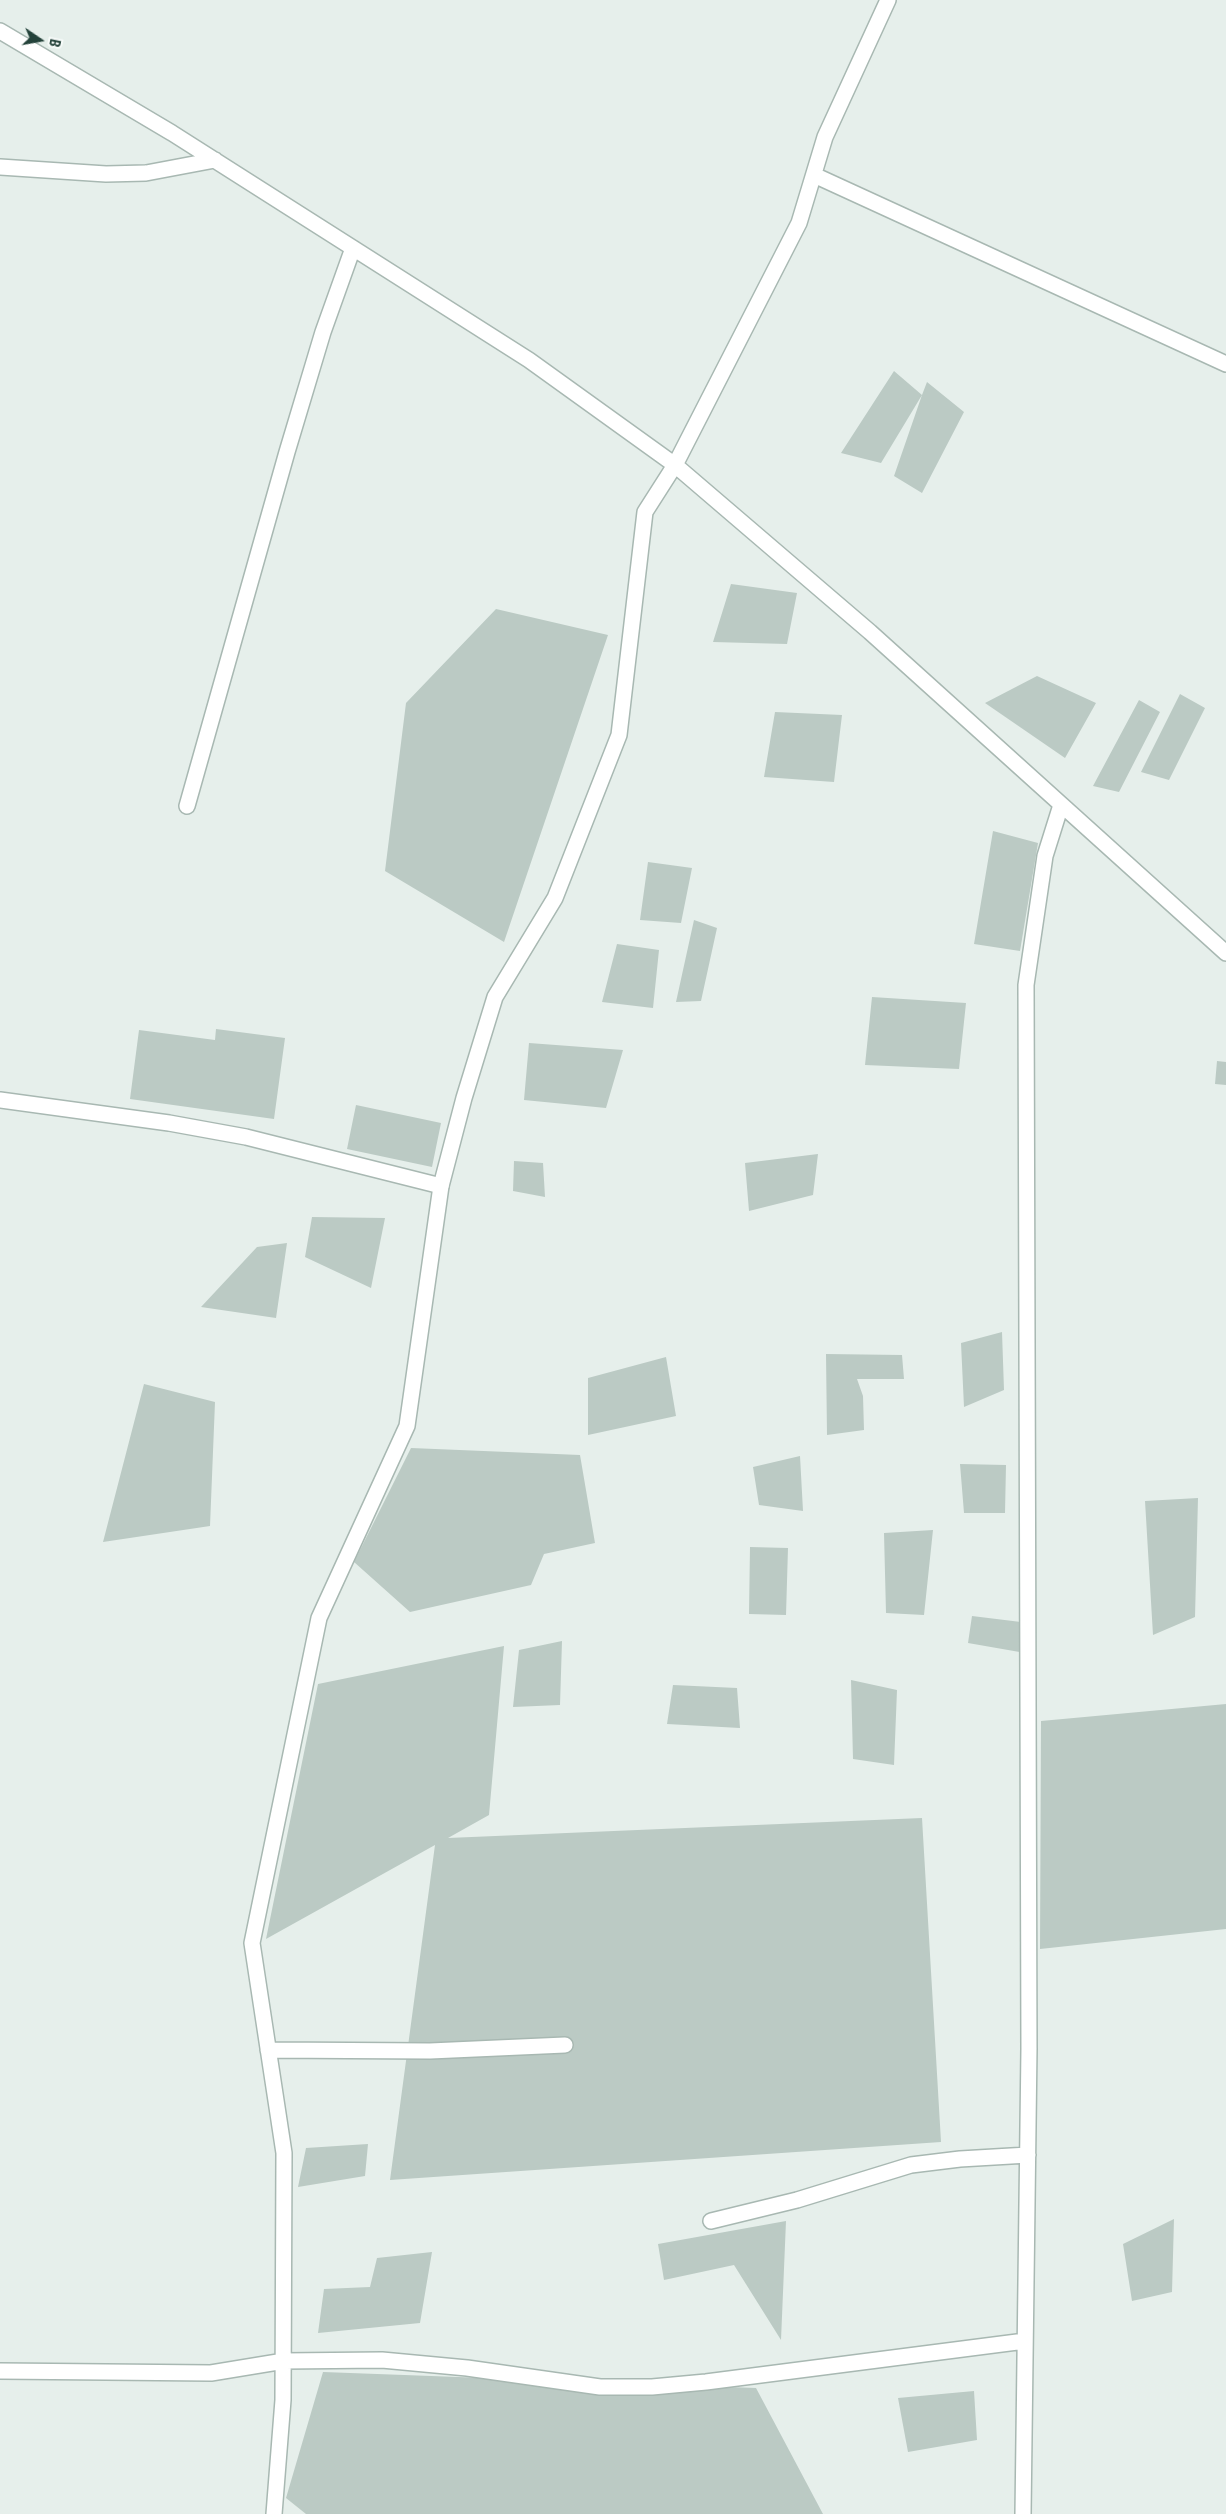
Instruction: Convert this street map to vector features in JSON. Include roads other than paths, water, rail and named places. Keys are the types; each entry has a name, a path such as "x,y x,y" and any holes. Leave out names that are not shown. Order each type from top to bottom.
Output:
{"street":[{"path":"274,2514 283,2400 284,2152 252,1943 319,1618 407,1426 441,1186 464,1098 495,997 556,898 619,735 644,512 675,465 799,223 825,137 888,0"},
{"path":"0,31 215,160 529,360 675,465 870,632 1226,953"},
{"path":"0,167 106,174 146,174 215,160"},
{"path":"814,176 1226,364"},
{"path":"187,806 298,415 323,332 353,248"},
{"path":"1023,2514 1028,2155 1026,985 1045,856 1061,805"},
{"path":"0,1100 169,1123 246,1137 441,1186"},
{"path":"268,2050 430,2052 565,2045"},
{"path":"711,2221 796,2200 911,2166 960,2159 1028,2155"},
{"path":"0,2371 211,2373 284,2361 382,2360 467,2368 600,2387 652,2386 706,2382 1026,2341"}]}
